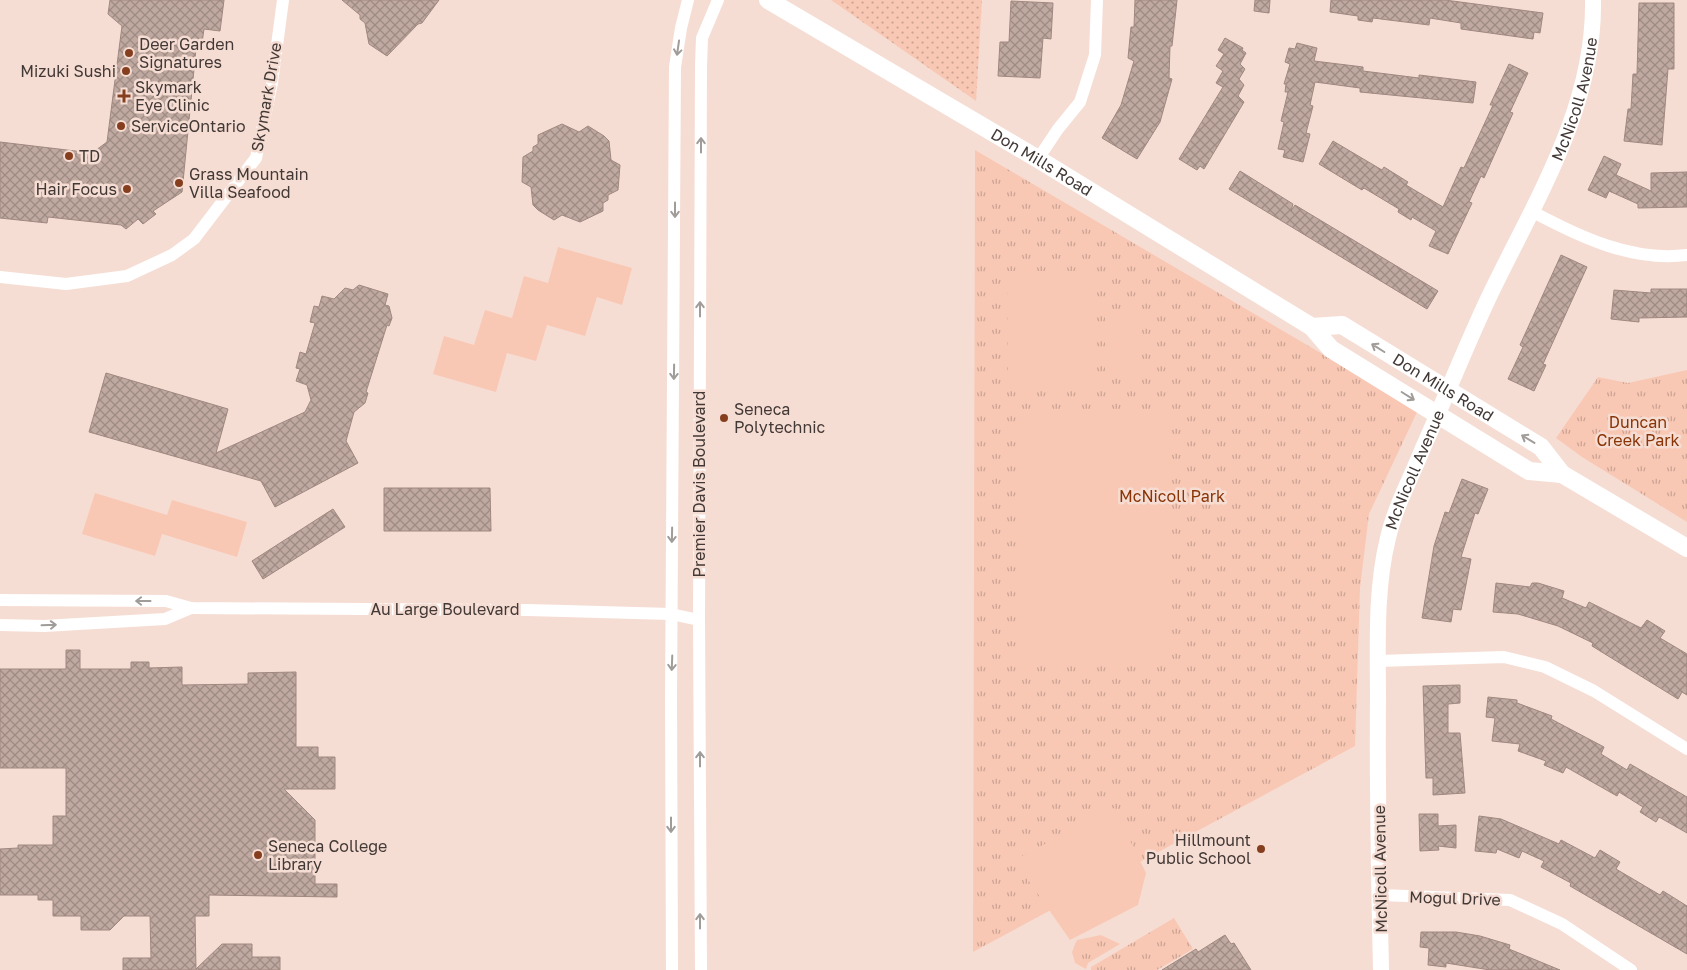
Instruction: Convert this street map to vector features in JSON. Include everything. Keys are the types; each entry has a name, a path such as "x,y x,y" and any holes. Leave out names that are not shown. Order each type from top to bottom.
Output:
{"main road":[{"name":"Don Mills Road","path":"768,0 1038,159 1312,327 1331,348 1529,471 1562,474"},
{"name":"Don Mills Road","path":"1312,327 1342,325 1540,447 1562,474 1687,548"}],"street":[{"name":"Skymark Drive","path":"0,278 66,284 127,276 172,255 194,239 256,158 272,83 283,0"},
{"name":"Premier Davis Boulevard","path":"672,970 671,614 675,67 680,28 688,0"},
{"name":"Premier Davis Boulevard","path":"701,970 699,620 701,66 702,38 718,0"},
{"path":"1038,159 1058,129 1080,102 1095,55 1097,0"},
{"name":"McNicoll Avenue","path":"1381,970 1378,661 1382,570 1388,538 1396,512 1449,392 1457,368 1489,298 1533,212 1570,124 1588,65 1593,0"},
{"path":"1533,212 1612,249 1670,257 1687,255"},
{"name":"Au Large Boulevard","path":"0,600 166,601 191,608 514,610 671,614 699,620"},
{"name":"Au Large Boulevard","path":"0,625 44,626 165,620 191,608"},
{"path":"1378,661 1504,657 1545,667 1594,691 1687,749"},
{"name":"Mogul Drive","path":"1380,895 1510,900 1562,924 1631,970"}],"green space":[{"path":"831,0 982,0 976,101"},
{"name":"McNicoll Park","path":"975,150 1418,410 1369,514 1360,588 1355,746 973,952"},
{"path":"558,247 632,268 622,305 597,297 585,336 547,325 536,361 507,353 496,392 433,374 444,336 474,345 485,310 512,318 524,276 548,283"},
{"path":"1007,271 1093,271 1094,384 1008,385"},
{"path":"1141,313 1141,373 1105,373 1105,314"},
{"name":"Duncan Creek Park","path":"1687,370 1687,522 1582,457 1556,438 1598,377 1628,383"},
{"path":"1021,413 1171,413 1170,663 1020,663"},
{"path":"95,493 167,515 172,500 247,522 237,557 162,534 155,556 82,534"},
{"path":"1114,808 1146,873 1138,905 1070,940 1014,860"},
{"path":"1174,918 1193,949 1157,970 1091,970 1091,967"},
{"path":"1101,935 1120,944 1088,963 1086,969 1075,963 1072,952 1077,940"}],"building":[{"path":"110,0 224,0 220,31 204,29 201,50 196,49 182,192 153,211 156,214 143,224 138,219 126,229 121,225 48,217 47,223 0,218 0,142 92,153 107,142 122,26 108,14"},
{"path":"342,0 439,0 422,23 418,24 387,56 369,44 365,23 360,19 360,15"},
{"path":"1135,0 1177,0 1172,46 1170,46 1169,78 1172,79 1160,122 1137,159 1102,138 1121,105 1134,61 1128,58 1131,27 1134,27"},
{"path":"1255,0 1270,0 1269,13 1254,11"},
{"path":"1331,0 1445,0 1543,13 1540,33 1534,32 1533,39 1461,29 1461,23 1430,18 1429,25 1373,18 1372,22 1358,20 1358,16 1330,12"},
{"path":"1011,1 1053,3 1051,39 1043,38 1040,78 998,76 1000,42 1009,42"},
{"path":"1639,3 1674,3 1674,69 1668,69 1662,145 1624,141 1628,109 1631,109 1633,74 1637,74"},
{"path":"1225,38 1243,48 1242,50 1246,53 1240,64 1245,69 1239,79 1244,85 1238,96 1244,102 1204,169 1200,166 1197,170 1179,159 1223,87 1216,83 1223,71 1216,66 1224,54 1218,50"},
{"path":"1297,43 1317,48 1314,61 1363,67 1363,71 1419,78 1419,75 1476,82 1473,103 1360,92 1360,88 1315,82 1310,105 1313,106 1306,133 1310,134 1303,162 1283,157 1285,150 1278,149 1284,122 1281,121 1288,92 1285,92 1286,84 1284,84 1290,64 1285,62 1289,48 1295,49"},
{"path":"1509,64 1528,73 1510,112 1513,113 1484,178 1481,176 1469,202 1472,203 1448,254 1429,246 1436,231 1412,217 1411,220 1398,212 1399,209 1364,188 1362,190 1319,164 1333,141 1382,170 1384,167 1408,182 1406,185 1443,207 1461,167 1464,168 1493,105 1490,105"},
{"path":"562,124 579,132 588,126 604,136 609,141 611,160 620,165 618,190 608,195 608,200 603,203 603,211 580,222 562,215 554,220 538,210 533,205 531,187 522,182 523,157 533,151 533,147 538,144 538,135"},
{"path":"1604,156 1621,164 1616,175 1651,191 1651,173 1687,172 1687,207 1638,208 1638,204 1609,191 1606,198 1588,190"},
{"path":"1240,171 1293,204 1291,211 1295,205 1438,291 1427,309 1229,189"},
{"path":"1561,255 1587,267 1543,364 1546,365 1534,391 1508,379 1523,347 1520,345"},
{"path":"359,285 388,294 385,305 389,306 392,318 389,326 387,325 366,392 368,393 365,403 354,412 346,441 358,463 275,507 261,481 89,432 106,373 228,409 216,453 305,412 311,400 307,385 296,381 300,369 296,368 300,352 306,354 315,323 310,322 314,306 319,307 322,296 334,299 345,288 353,290"},
{"path":"1651,289 1687,289 1687,317 1639,318 1639,322 1611,319 1614,290 1651,293"},
{"path":"1462,479 1488,489 1478,514 1475,513 1461,557 1471,559 1461,610 1453,609 1451,622 1422,618 1434,546 1445,512 1449,513"},
{"path":"384,488 490,488 491,531 384,531"},
{"path":"333,509 345,527 263,579 252,561"},
{"path":"1496,583 1530,587 1532,583 1538,583 1564,591 1562,598 1586,608 1589,602 1641,628 1647,620 1665,631 1660,638 1687,654 1687,695 1682,692 1678,699 1592,646 1593,643 1558,626 1518,614 1493,612"},
{"path":"66,650 80,650 80,669 131,669 131,662 149,662 149,668 182,667 182,685 248,684 248,673 296,672 296,747 318,747 318,757 335,757 335,789 284,789 315,820 315,884 337,884 337,897 209,895 209,916 195,916 196,969 222,944 252,944 252,957 280,957 280,970 123,970 123,958 151,958 150,916 124,916 110,930 81,930 81,916 53,916 53,900 38,900 38,895 0,895 0,849 18,848 18,845 53,845 53,816 66,816 66,768 0,768 0,669 66,669"},
{"path":"1460,685 1460,703 1448,704 1448,733 1460,733 1465,793 1433,795 1433,778 1426,778 1423,686"},
{"path":"1488,697 1517,700 1517,703 1552,716 1551,719 1604,747 1601,754 1627,770 1630,764 1687,797 1687,833 1659,817 1656,822 1640,812 1643,807 1619,792 1617,796 1566,767 1563,773 1544,765 1546,761 1518,751 1520,744 1492,741 1495,718 1486,717"},
{"path":"1419,814 1438,814 1438,826 1456,825 1456,848 1438,846 1439,850 1420,851"},
{"path":"1479,816 1501,819 1559,844 1561,840 1595,858 1600,850 1620,862 1616,869 1660,895 1663,891 1687,906 1687,954 1570,886 1571,883 1541,867 1544,861 1522,851 1519,858 1497,849 1496,853 1475,851"},
{"path":"1421,932 1456,932 1480,936 1510,945 1509,949 1560,970 1490,970 1446,963 1446,967 1428,965 1429,948 1420,947"},
{"path":"1225,935 1231,944 1234,943 1251,970 1162,970 1196,949 1198,952"}],"place":[{"name":"Deer Garden Signatures","path":"129,53"},
{"name":"Mizuki Sushi","path":"126,71"},
{"name":"Skymark Eye Clinic","path":"124,96"},
{"name":"ServiceOntario","path":"121,126"},
{"name":"TD","path":"69,156"},
{"name":"Grass Mountain Villa Seafood","path":"179,183"},
{"name":"Hair Focus","path":"127,189"},
{"name":"Seneca Polytechnic","path":"724,418"},
{"name":"Hillmount Public School","path":"1261,849"},
{"name":"Seneca College Library","path":"258,855"}]}
